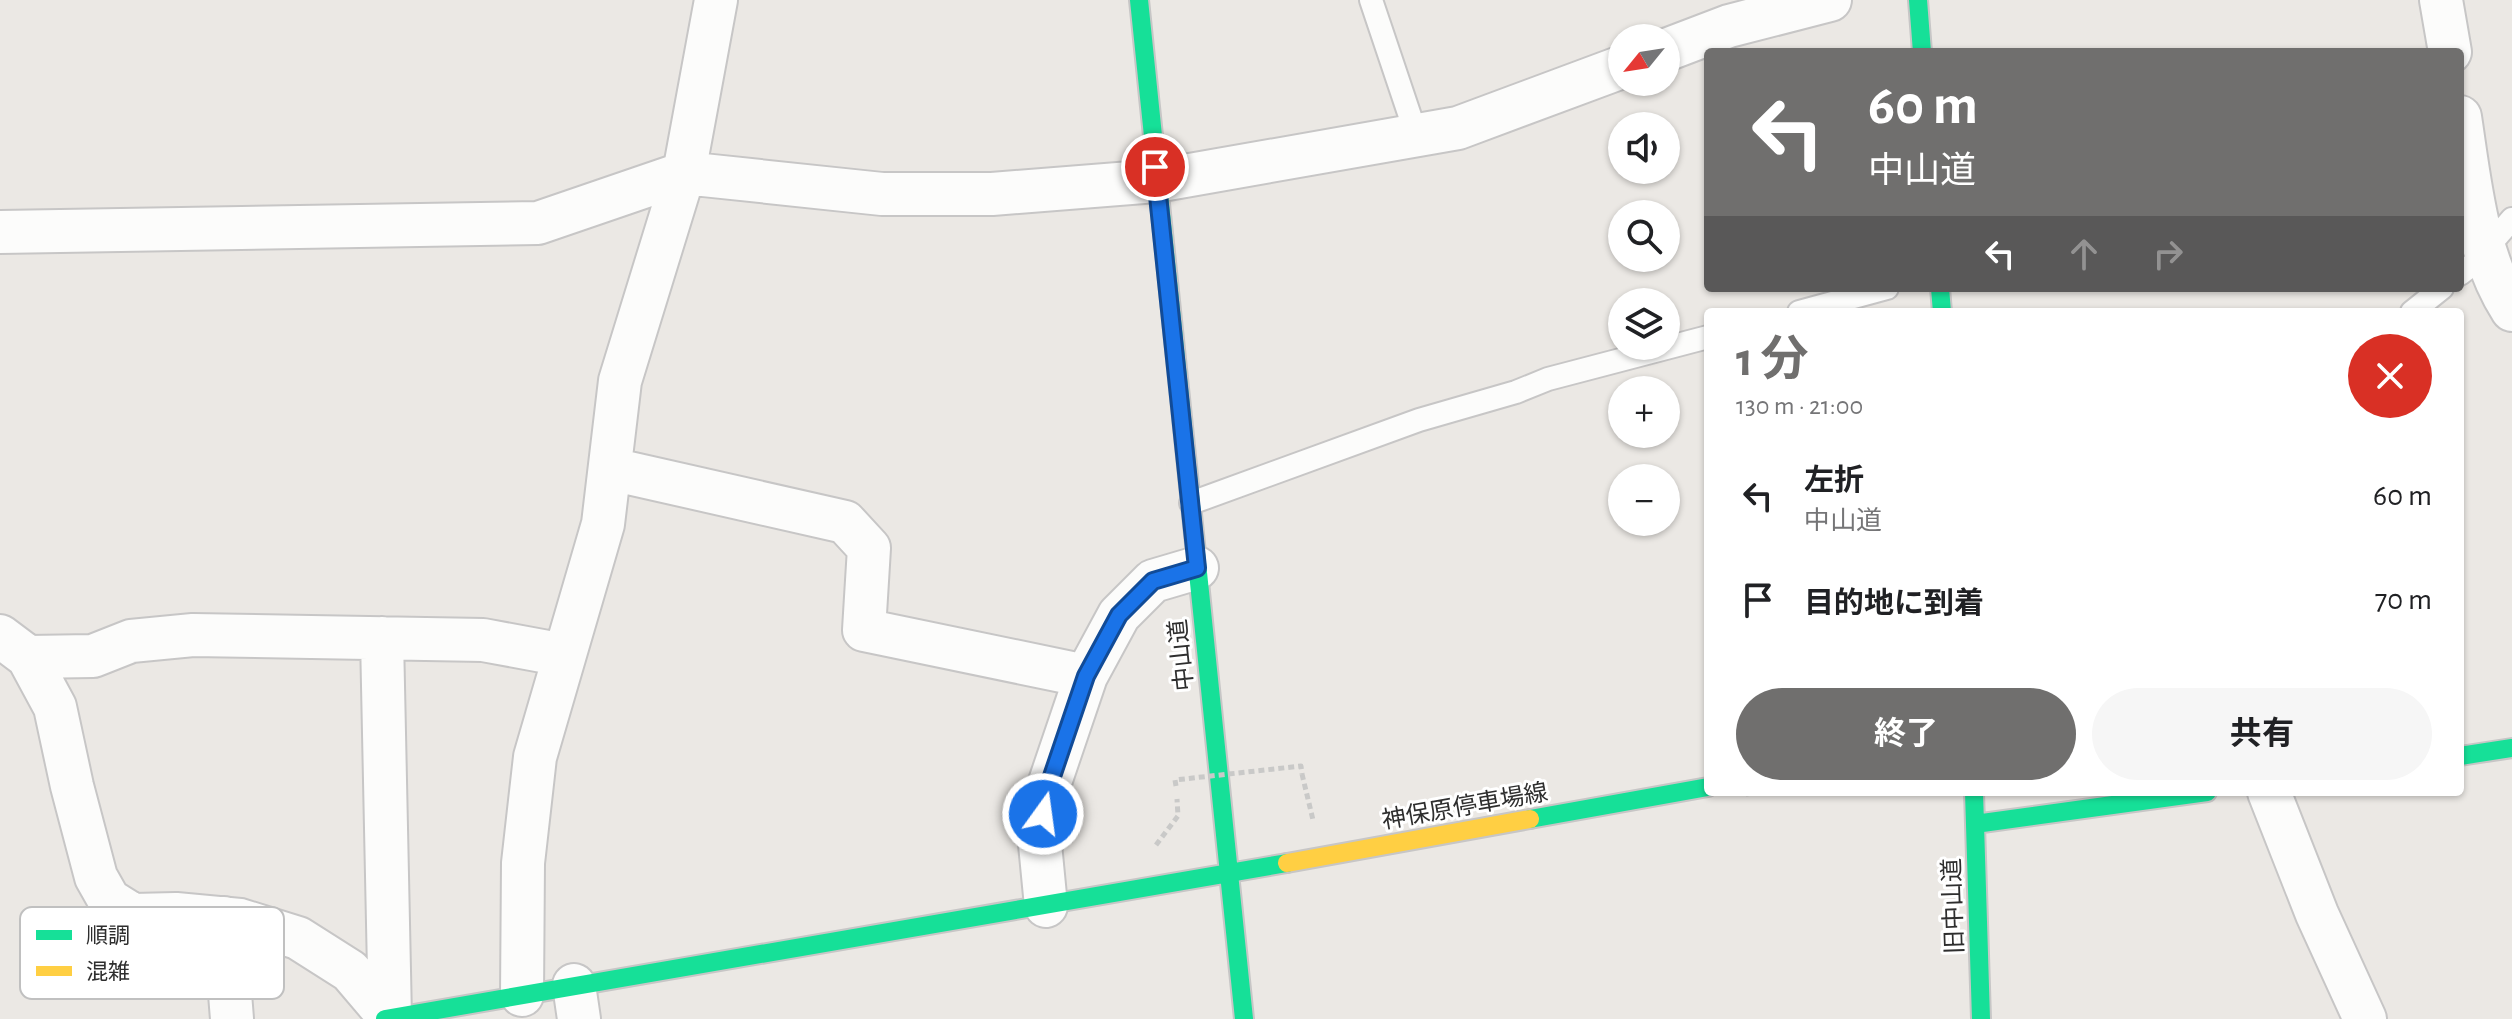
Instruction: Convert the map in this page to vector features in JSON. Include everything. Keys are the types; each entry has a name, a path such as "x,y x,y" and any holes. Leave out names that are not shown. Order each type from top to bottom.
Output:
{"main road":[{"name":"中山道","path":"1139,0 1244,1019"},
{"path":"1918,0 1922,48"},
{"path":"2464,755 2512,748"},
{"name":"神保原停車場線","path":"388,1018 522,995 576,1002 1046,906 1704,788"},
{"name":"旧中山道","path":"1974,796 1981,1019"},
{"path":"1975,824 2178,796"}],"street":[{"path":"522,995 523,863 535,757 603,524 620,381 684,173 716,0"},
{"path":"1680,45 1729,26 1830,0"},
{"path":"2441,0 2449,48"},
{"path":"0,232 538,223 684,173 882,194 992,194 1156,181 1458,128 1608,72"},
{"path":"2464,142 2476,215 2472,262 2512,310"},
{"path":"611,469 845,522 869,548 864,630 1086,676"},
{"path":"1046,906 1039,834 1046,794 1086,676 1119,615 1153,581 1197,568"},
{"path":"14,646 93,656 131,641 193,635 382,638 483,640 564,655"},
{"path":"382,638 388,1018"},
{"path":"14,646 55,707 96,877 109,900 120,907"},
{"path":"2271,796 2317,914 2365,1019"},
{"path":"284,934 298,938 350,971 388,1018"},
{"path":"230,999 232,1019"}],"lane":[{"path":"1371,0 1417,137"},
{"path":"2472,262 2512,219"},
{"path":"1814,308 1872,292"},
{"path":"2417,308 2437,292"},
{"path":"1191,503 1419,420 1516,392 1548,379 1704,338"}],"path":[{"path":"1158,840 1178,816 1175,780 1301,766 1315,831"}],"traffic: fast":[{"path":"1139,0 1244,1019"},
{"path":"1918,0 1922,48"},
{"path":"1940,292 1942,308"},
{"path":"2464,755 2512,748"},
{"path":"1530,819 1704,788"},
{"path":"1974,796 1981,1019"},
{"path":"1975,824 2178,796"},
{"path":"385,1019 1287,863"}],"traffic: slow":[{"path":"1287,863 1530,819"}],"route":[{"path":"1043,814 1046,794 1086,676 1119,615 1153,581 1197,568 1155,167"}]}
